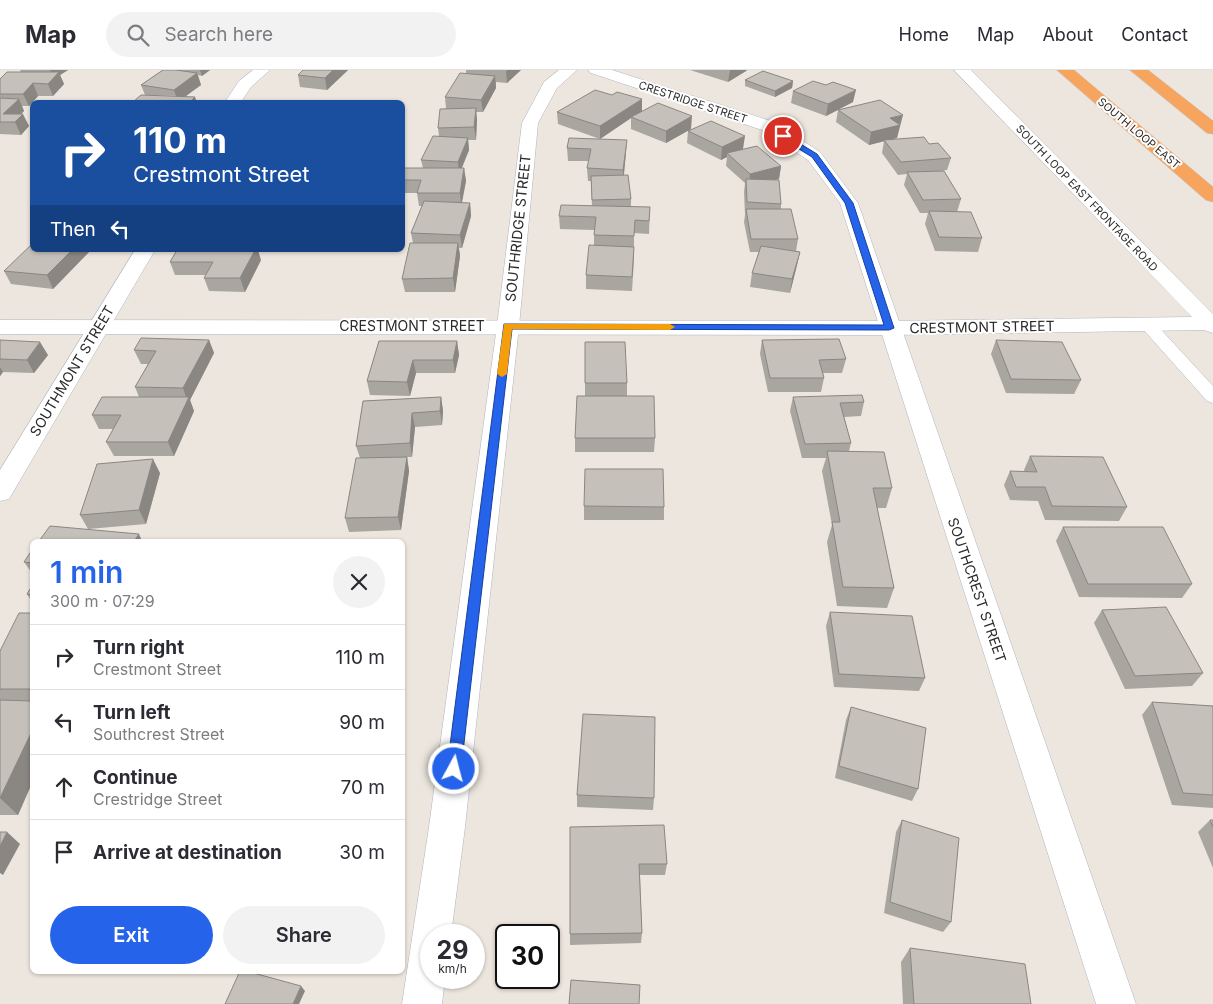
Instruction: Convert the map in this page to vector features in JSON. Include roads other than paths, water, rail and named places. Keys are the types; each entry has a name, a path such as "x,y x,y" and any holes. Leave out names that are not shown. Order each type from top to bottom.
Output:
{"highway":[{"name":"SOUTH LOOP EAST","path":"1065,70 1213,196"},
{"path":"1138,70 1213,128"}],"street":[{"path":"235,100 245,84 262,70"},
{"name":"SOUTHRIDGE STREET","path":"433,924 508,326 530,123 550,85 569,70"},
{"name":"CRESTRIDGE STREET","path":"596,70 768,126 814,156 832,179"},
{"name":"SOUTH LOOP EAST FRONTAGE ROAD","path":"962,70 1212,324"},
{"name":"SOUTHCREST STREET","path":"832,179 849,203 889,328 1116,1004"},
{"name":"SOUTHMONT STREET","path":"0,492 144,252"},
{"name":"CRESTMONT STREET","path":"0,327 508,326 889,328 1212,324"},
{"path":"422,1004 424,989"}],"lane":[{"path":"1148,325 1213,397"}]}
